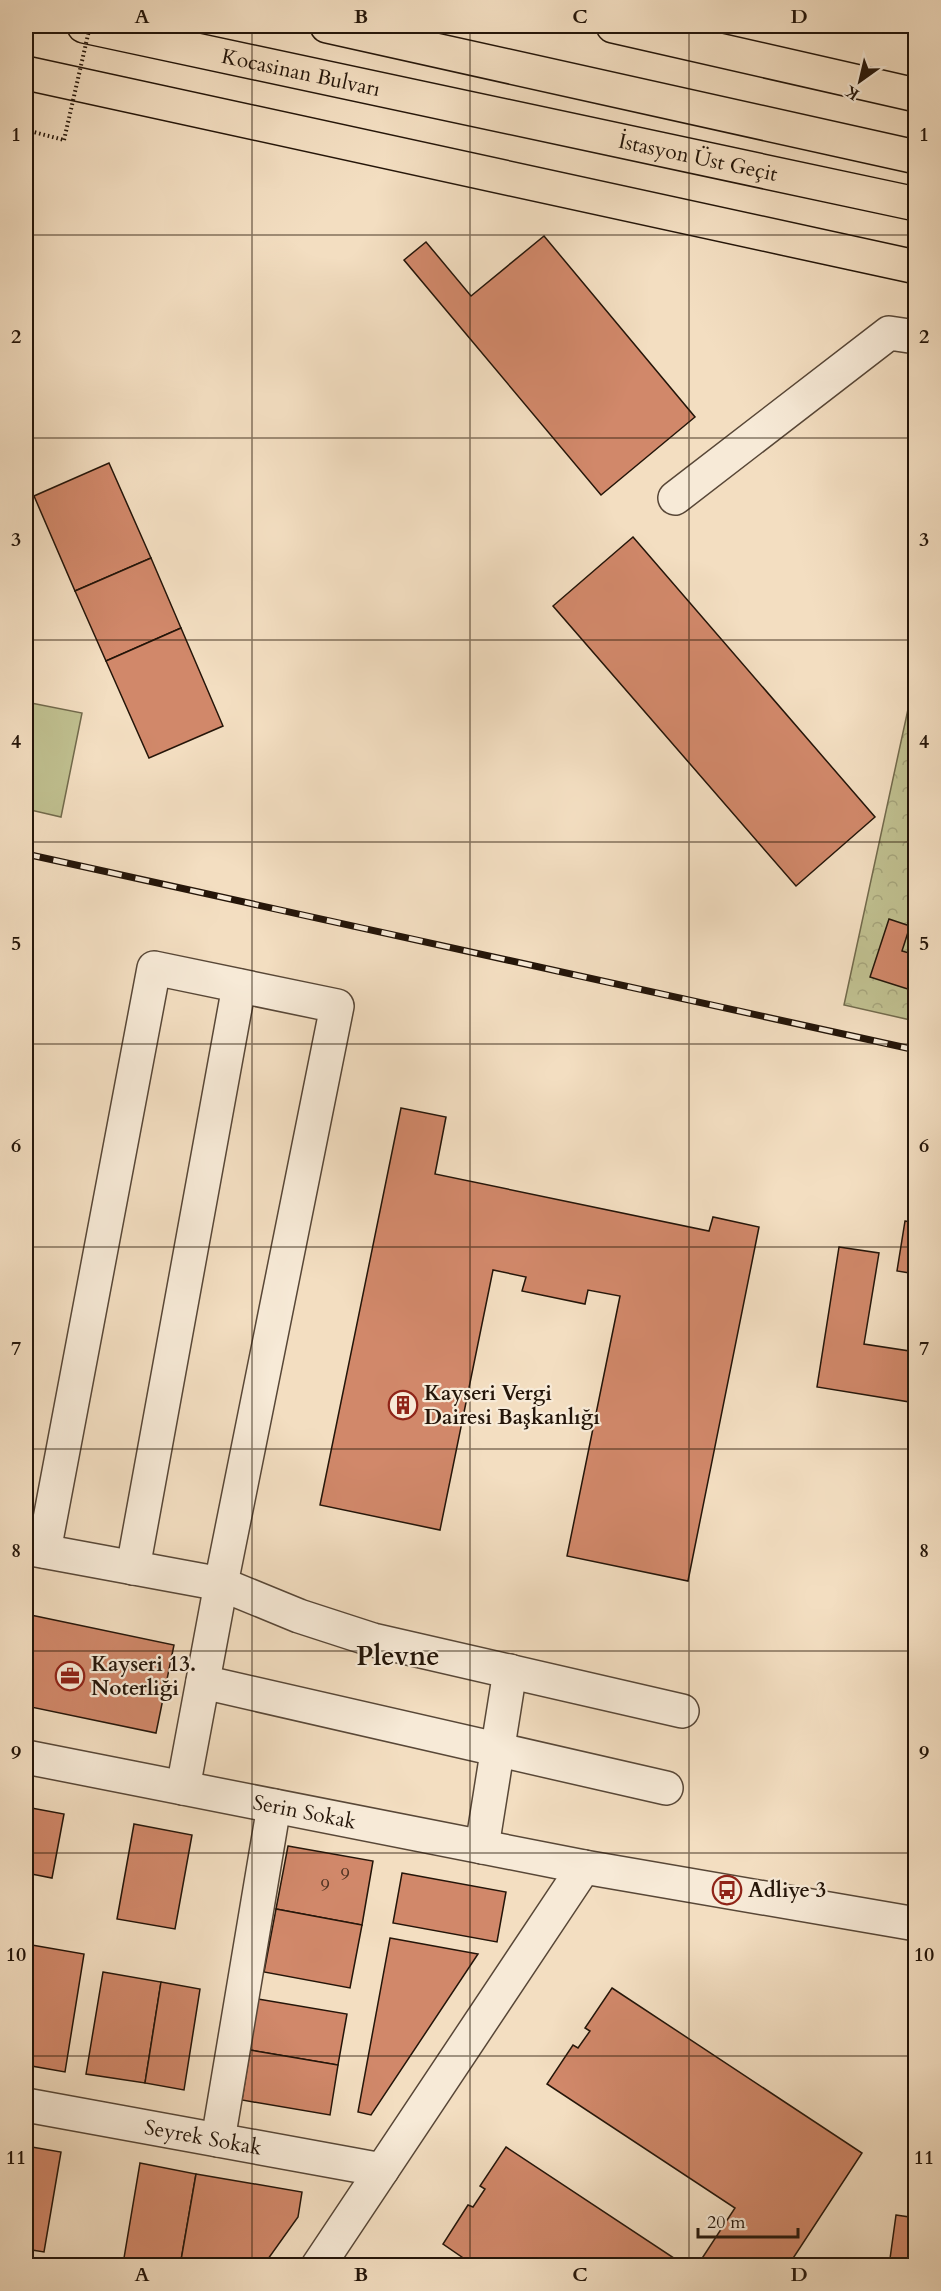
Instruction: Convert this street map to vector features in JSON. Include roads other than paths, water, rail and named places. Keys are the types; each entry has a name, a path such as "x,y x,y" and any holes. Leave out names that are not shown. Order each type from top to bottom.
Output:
{"highway":[{"name":"Kocasinan Bulvarı","path":"84,26 483,110"},
{"path":"327,26 915,157"},
{"path":"613,26 915,95"},
{"path":"26,73 915,267"},
{"name":"İstasyon Üst Geçit","path":"483,110 915,204"}],"street":[{"path":"675,498 889,333 915,337"},
{"path":"183,1788 220,1584 336,1006 154,968 35,1549 220,1584 300,1616 373,1640 681,1711"},
{"path":"133,1568 239,986"},
{"path":"482,1847 510,1671"},
{"path":"202,1682 666,1788"},
{"name":"Serin Sokak","path":"26,1756 584,1867 915,1924"},
{"path":"218,2140 274,1806"},
{"path":"318,2265 584,1867"},
{"name":"Seyrek Sokak","path":"26,2104 382,2170"}],"railway":[{"path":"26,854 916,1050"}],"place":[{"name":"Kayseri Vergi Dairesi Başkanlığı","path":"403,1405"},
{"name":"Kayseri 13. Noterliği","path":"70,1676"},
{"name":"Adliye 3","path":"727,1890"}],"district":[{"name":"Plevne","path":"398,1656"}]}
